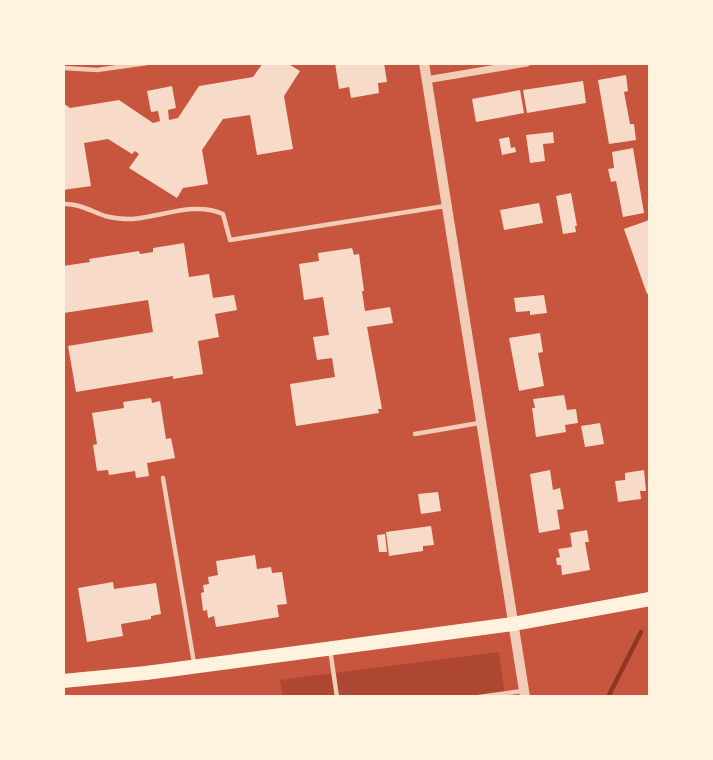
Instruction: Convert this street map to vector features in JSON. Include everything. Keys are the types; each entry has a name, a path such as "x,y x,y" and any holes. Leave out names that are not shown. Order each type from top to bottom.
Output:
{"main road":[{"path":"63,681 195,667 513,624 650,599"}],"street":[{"path":"424,63 524,694"},
{"path":"426,80 527,63"}],"lane":[{"path":"63,68 97,70 147,63"},
{"path":"63,204 87,208 106,217 131,219 213,209 223,214 230,240 446,206"},
{"path":"415,435 481,423"},
{"path":"163,478 195,667"},
{"path":"330,648 337,697"},
{"path":"479,697 524,694"}],"shaded area":[{"path":"499,652 505,697 283,697 280,680"}],"building":[{"path":"263,63 287,63 300,71 284,96 293,149 257,155 250,115 223,119 202,150 208,184 183,188 177,198 129,168 139,154 135,151 132,154 108,139 84,143 91,186 63,190 63,103 70,108 119,100 153,123 160,121 158,111 151,112 147,91 172,86 176,108 168,110 169,120 178,118 199,86 253,77"},
{"path":"335,63 384,63 387,82 378,83 379,93 351,98 349,87 339,89"},
{"path":"626,75 628,91 624,92 636,140 609,144 598,80"},
{"path":"583,81 586,103 527,113 523,90"},
{"path":"520,90 524,113 476,122 472,99"},
{"path":"553,132 554,143 543,144 545,161 530,163 526,135"},
{"path":"509,137 511,148 515,147 516,152 502,155 499,139"},
{"path":"633,148 644,213 623,217 616,181 611,182 608,169 614,168 612,152"},
{"path":"571,193 576,232 563,234 556,196"},
{"path":"539,203 543,223 504,230 500,210"},
{"path":"649,220 650,293 647,294 624,229"},
{"path":"184,243 189,277 209,274 213,298 234,295 237,310 215,314 219,337 198,341 203,374 173,379 173,376 76,392 68,346 153,332 148,300 64,313 63,266 139,251 140,254 153,252 153,248"},
{"path":"352,248 354,255 359,254 365,311 390,307 393,323 367,327 382,409 378,409 379,413 296,426 290,384 335,377 332,358 317,360 313,337 329,335 323,297 304,300 299,264 319,261 318,253"},
{"path":"544,295 547,313 530,315 530,311 516,312 514,298"},
{"path":"540,333 543,352 538,353 544,386 519,391 509,338"},
{"path":"564,395 567,410 576,409 578,423 565,425 566,432 536,437 533,399"},
{"path":"151,398 152,403 160,401 166,439 171,438 175,458 147,463 149,476 136,478 135,471 109,475 108,470 97,471 93,445 97,444 92,413 124,408 123,402"},
{"path":"600,423 604,444 585,447 581,426"},
{"path":"550,470 553,490 560,488 564,509 557,510 560,529 539,533 530,474"},
{"path":"644,470 646,491 640,491 641,499 618,502 615,481 625,480 625,473"},
{"path":"438,492 441,511 421,514 418,494"},
{"path":"431,526 434,545 423,546 423,551 389,556 386,532"},
{"path":"587,530 589,542 585,542 590,570 562,575 561,565 557,565 556,558 560,557 558,549 572,547 570,533"},
{"path":"385,534 387,552 379,552 377,535"},
{"path":"255,555 257,569 271,567 272,573 282,572 287,604 277,605 279,617 216,627 214,616 208,618 207,610 203,611 201,593 204,592 203,585 209,584 208,577 218,575 216,561"},
{"path":"113,582 114,589 156,583 161,614 151,616 151,619 121,624 123,636 87,642 78,588"}],"waterway":[{"path":"608,697 641,632"}]}
